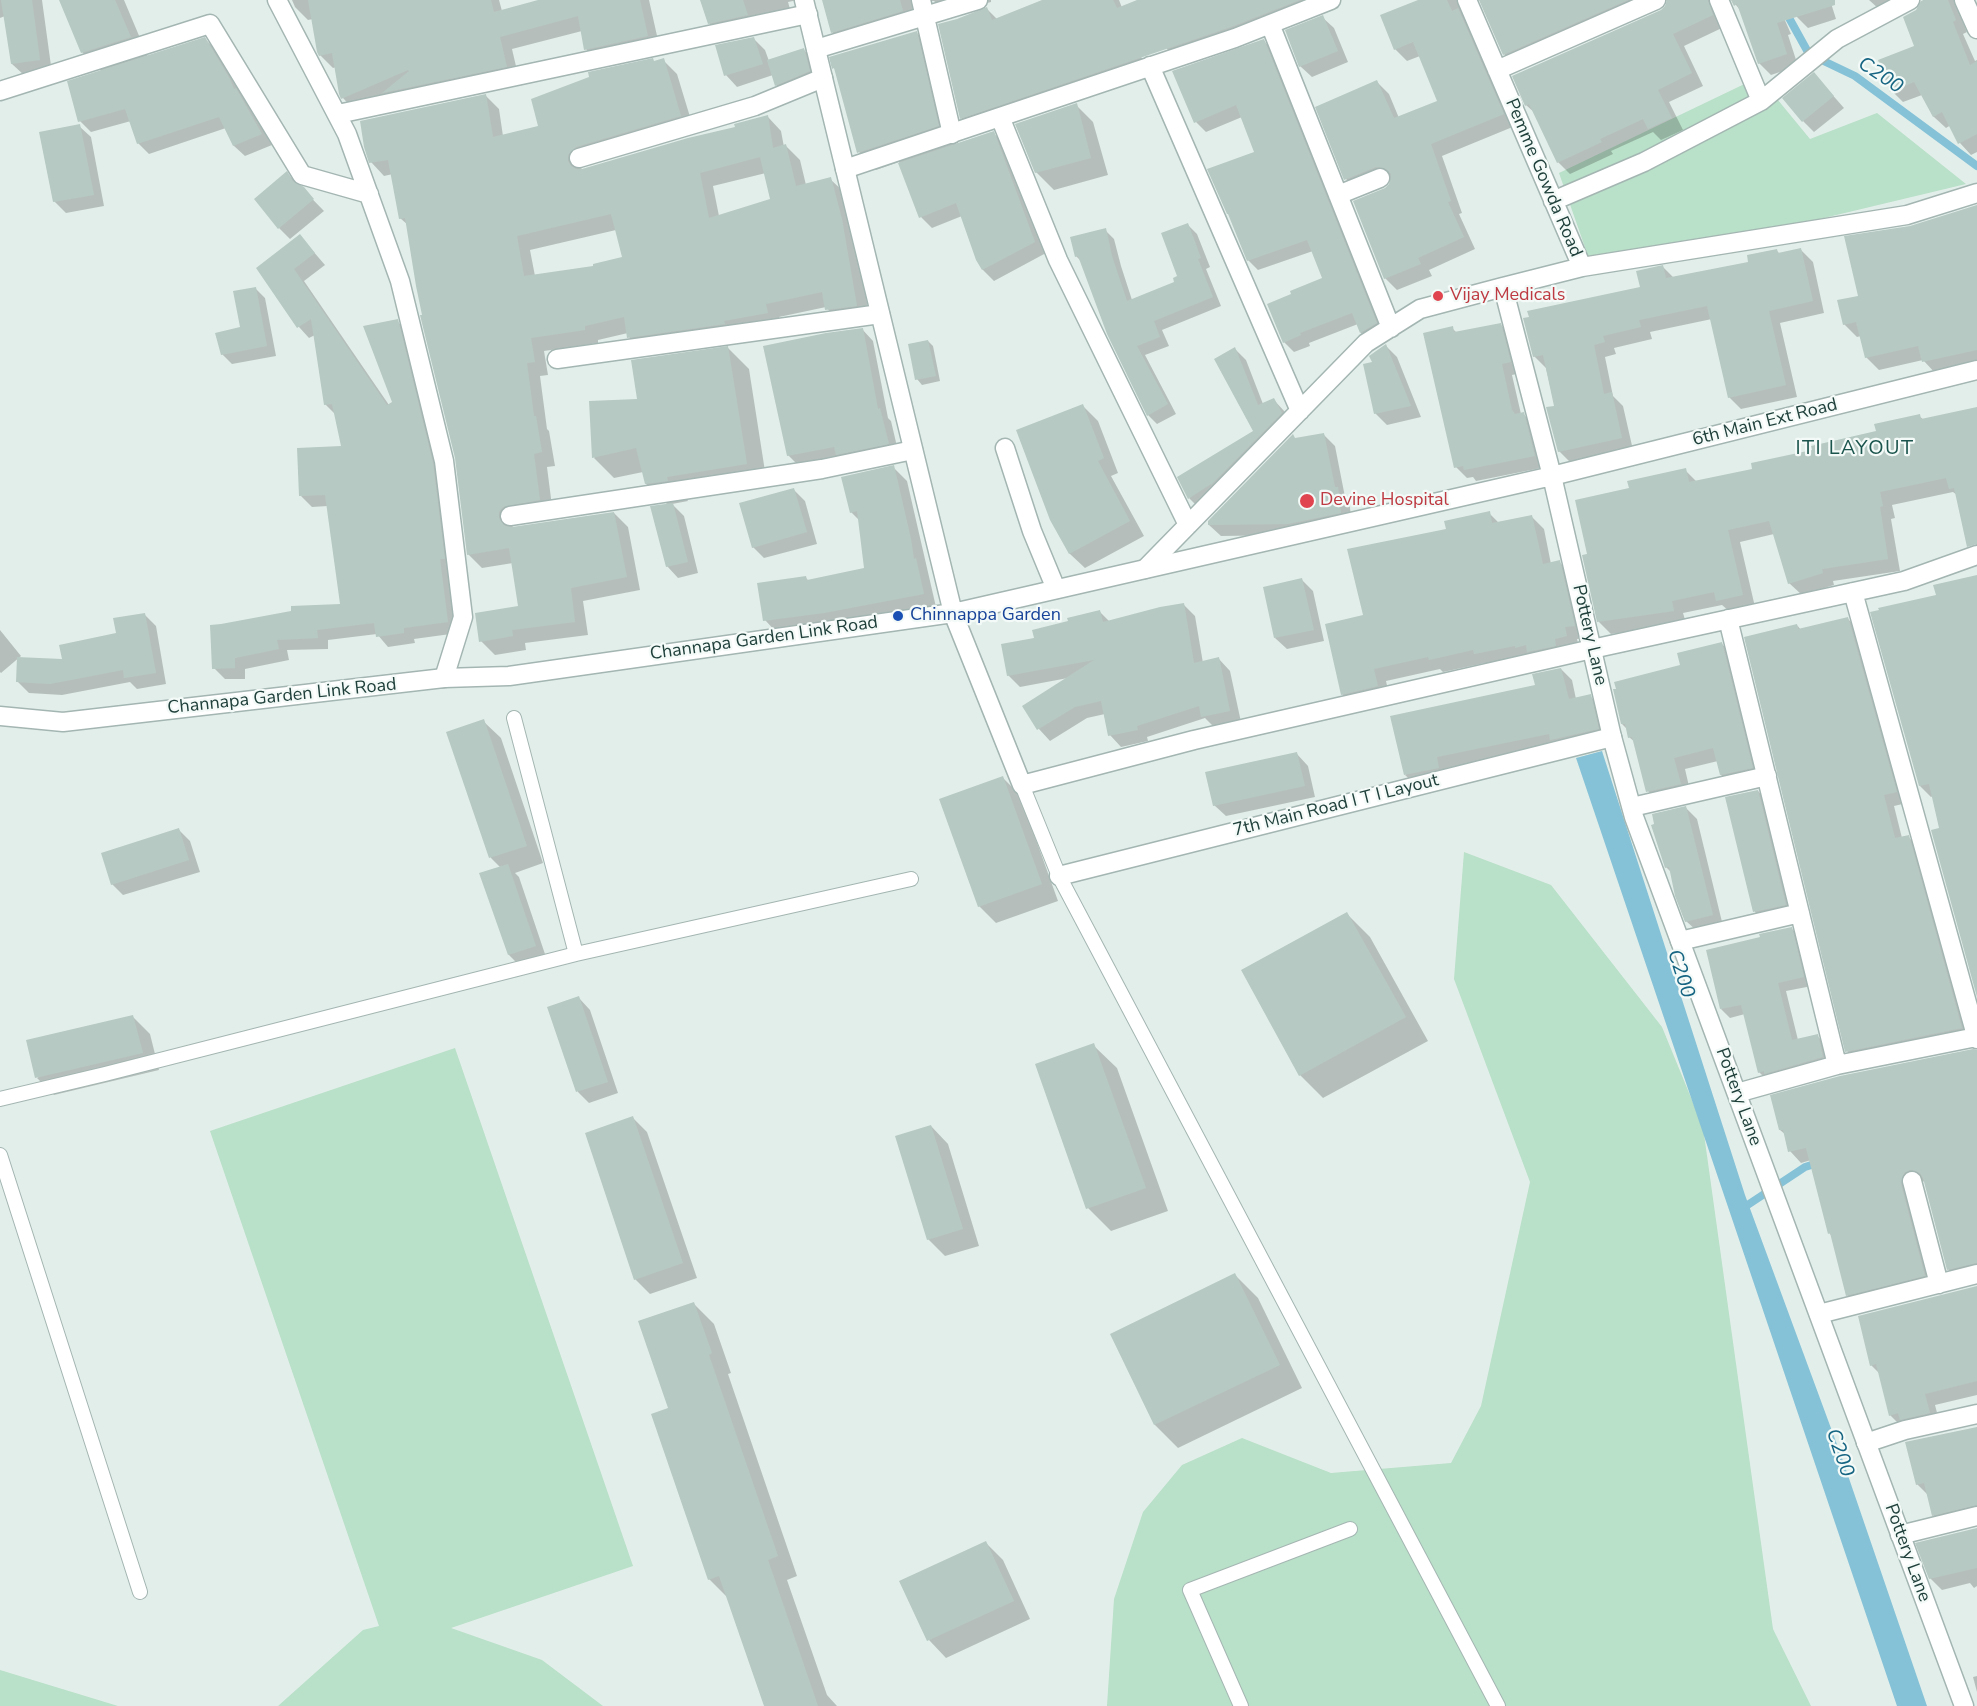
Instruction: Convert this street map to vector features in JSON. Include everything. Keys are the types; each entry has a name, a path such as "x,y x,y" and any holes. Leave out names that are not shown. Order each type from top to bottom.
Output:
{"street":[{"path":"277,0 347,134 400,281 444,461 463,617 444,678"},
{"path":"816,49 922,8 978,0"},
{"path":"845,170 1150,66 1331,0"},
{"name":"Pemme Gowda Road","path":"1145,569 1366,343 1420,309 1582,267 1467,0"},
{"path":"1497,70 1656,0"},
{"path":"1719,0 1761,101"},
{"path":"1553,201 1644,162 1761,101 1836,39 1910,0"},
{"path":"1964,0 1977,29"},
{"path":"338,114 806,7 952,613 1022,785 1206,737 1904,581 1977,555"},
{"path":"922,8 952,134"},
{"path":"0,91 210,24 302,176 369,194"},
{"path":"1270,24 1391,328"},
{"path":"1150,66 1300,411"},
{"path":"579,158 755,105 823,78"},
{"path":"1000,117 1058,260 1188,525"},
{"path":"1338,195 1380,178"},
{"path":"1582,267 1907,215 1977,193"},
{"path":"1503,288 1552,476"},
{"path":"556,359 880,314"},
{"name":"6th Main Ext Road","path":"1552,476 1977,370"},
{"path":"1005,448 1032,531 1056,589"},
{"path":"510,516 822,469 913,450"},
{"name":"Channapa Garden Link Road","path":"0,716 63,722 444,678 509,676 952,613 1552,476"},
{"name":"Pottery Lane","path":"1552,476 1612,737 1632,807 1964,1706"},
{"path":"1737,1093 1837,1065 1977,1038 1853,592"},
{"path":"1728,619 1837,1065"},
{"name":"7th Main Road I T I Layout","path":"1059,876 1612,737"},
{"path":"1632,807 1767,776"},
{"path":"1680,941 1800,914"},
{"path":"1912,1181 1939,1284"},
{"path":"1819,1314 1977,1274"},
{"path":"1866,1443 1905,1430 1977,1414"},
{"path":"1900,1535 1977,1516"}],"lane":[{"path":"514,718 576,954"},
{"path":"1022,785 1059,876 1498,1706"},
{"path":"0,1099 576,954 911,879"},
{"path":"0,1155 140,1592"},
{"path":"1241,1706 1190,1590 1350,1529"}],"green space":[{"path":"1759,77 1810,139 1877,113 1966,184 1594,273 1559,173"},
{"path":"1464,852 1551,885 1662,1027 1703,1127 1773,1629 1811,1706 1107,1706 1114,1599 1143,1512 1182,1465 1242,1438 1331,1473 1451,1463 1481,1406 1530,1182 1454,979"},
{"path":"455,1048 633,1566 451,1628 542,1660 603,1706 278,1706 363,1630 379,1626 210,1131"},
{"path":"0,1670 118,1706 0,1706"}],"water":[{"path":"1602,751 1745,1195 1842,1458 1927,1706 1897,1706 1576,758"}],"building":[{"path":"1,0 32,0 40,60 11,64"},
{"path":"59,0 115,0 131,37 81,53"},
{"path":"308,0 491,0 494,12 538,0 640,0 648,36 584,50 578,16 500,37 507,67 382,93 408,70 341,99 332,53 319,56 317,52"},
{"path":"700,0 743,0 748,15 708,24"},
{"path":"822,0 900,0 903,11 831,33"},
{"path":"1042,0 1113,0 1117,8 1137,0 1300,0 1231,27 960,119 938,24 987,7 992,20"},
{"path":"1418,0 1447,0 1452,11 1458,8 1504,114 1431,144 1451,201 1448,202 1464,237 1418,258 1421,264 1384,279 1353,201 1385,188 1389,184 1391,174 1386,169 1376,167 1344,180 1315,107 1377,80 1394,118 1437,101 1413,42 1394,50 1380,15"},
{"path":"1479,0 1628,0 1503,55"},
{"path":"1667,0 1708,0 1713,15 1673,34 1692,73 1658,90 1672,118 1648,129 1643,119 1600,139 1602,142 1557,163 1529,104 1525,106 1512,76 1661,10"},
{"path":"1731,0 1835,0 1835,5 1777,23 1787,54 1758,64 1737,4 1734,6"},
{"path":"1924,0 1948,0 1956,20 1953,22 1970,65 1977,61 1977,134 1958,144 1942,112 1933,117 1914,82 1890,92 1878,60 1914,46 1903,17 1916,10"},
{"path":"1323,15 1338,51 1299,67 1285,30"},
{"path":"917,31 939,126 857,153 829,57"},
{"path":"205,37 262,134 233,146 219,117 137,144 125,109 78,122 67,81"},
{"path":"754,37 763,64 724,76 715,45"},
{"path":"1264,39 1377,323 1360,333 1352,313 1300,333 1301,335 1283,343 1267,304 1291,294 1290,291 1322,278 1307,240 1247,261 1207,169 1254,152 1236,105 1194,123 1172,71"},
{"path":"804,48 810,71 775,86 767,60"},
{"path":"653,58 654,61 664,58 681,116 576,147 568,155 568,161 576,169 735,127 734,124 768,115 773,148 786,144 796,186 831,177 842,219 857,306 825,310 822,292 766,304 768,313 724,321 725,324 627,338 624,317 585,326 585,330 531,338 535,362 527,363 534,416 536,416 542,452 534,454 540,500 503,507 499,512 499,518 505,526 512,527 614,512 627,577 571,588 575,622 512,630 513,636 479,642 475,613 518,606 509,548 467,555 455,458 420,315 422,315 405,218 399,219 388,160 369,163 360,121 486,94 493,137 538,126 531,99 589,77 588,72","holes":["760,157 770,199 709,218 700,173","611,214 622,257 593,264 593,266 524,276 517,236"]},
{"path":"1814,72 1834,96 1802,122 1782,98"},
{"path":"1077,103 1091,158 1035,173 1015,124"},
{"path":"80,124 94,195 53,202 39,132"},
{"path":"994,131 1035,242 982,270 976,260 956,203 919,218 898,163"},
{"path":"287,171 293,181 304,187 314,199 278,229 254,199"},
{"path":"1977,205 1977,350 1922,362 1918,346 1865,358 1856,322 1843,325 1837,300 1858,296 1844,236 1910,226"},
{"path":"1188,223 1201,258 1198,259 1213,297 1154,321 1160,337 1137,346 1168,404 1147,416 1107,334 1078,256 1075,257 1070,237 1106,228 1112,256 1127,301 1174,282 1173,278 1177,276 1161,233"},
{"path":"300,234 315,253 294,269 387,405 392,402 363,326 398,319 433,463 445,559 440,559 448,622 404,628 404,633 376,637 374,623 317,630 318,638 277,640 279,649 235,658 235,668 212,669 210,625 291,611 291,606 340,604 325,495 299,496 297,448 341,446 332,404 324,405 311,319 297,328 256,268"},
{"path":"1801,248 1813,301 1769,311 1786,385 1728,398 1707,306 1639,320 1641,327 1603,336 1605,342 1594,345 1604,394 1612,392 1622,438 1558,452 1546,407 1554,406 1543,355 1533,357 1523,318 1529,317 1527,311 1640,287 1636,271 1663,265 1666,278 1748,262 1747,255 1777,249 1778,253"},
{"path":"256,287 267,346 221,355 215,333 240,327 233,291"},
{"path":"1501,323 1511,362 1502,364 1512,410 1515,414 1524,412 1535,456 1464,470 1463,466 1454,468 1423,333 1453,326 1454,332"},
{"path":"863,328 878,409 880,408 889,444 836,455 834,447 787,456 763,346"},
{"path":"928,340 936,376 915,380 908,344"},
{"path":"1386,344 1411,406 1374,414 1363,364 1372,362 1369,356"},
{"path":"728,346 747,464 667,477 668,481 645,484 636,448 592,458 589,401 637,399 631,360"},
{"path":"1235,347 1258,405 1274,398 1282,413 1211,485 1188,499 1177,477 1253,431 1214,359"},
{"path":"1083,404 1104,458 1098,461 1130,521 1069,554 1050,520 1016,430"},
{"path":"1977,407 1977,544 1967,547 1954,488 1949,489 1946,478 1880,492 1888,559 1822,569 1823,573 1788,584 1769,521 1728,530 1743,595 1716,601 1714,592 1672,601 1674,611 1597,622 1582,555 1587,554 1575,500 1629,488 1627,481 1686,468 1689,482 1752,469 1751,463 1812,450 1811,446 1876,431 1874,424 1920,414 1921,419"},
{"path":"1324,433 1335,487 1338,487 1341,513 1288,524 1208,525 1208,521 1293,434 1295,438"},
{"path":"894,465 914,559 916,558 924,594 824,613 763,621 757,583 806,576 807,580 864,568 857,511 850,513 841,477"},
{"path":"794,488 807,532 752,548 739,503"},
{"path":"673,503 688,562 666,567 650,506"},
{"path":"1490,511 1492,523 1532,515 1543,564 1560,560 1575,626 1565,627 1567,636 1555,639 1556,646 1527,652 1526,645 1474,654 1473,650 1374,669 1378,686 1341,695 1325,624 1363,615 1347,549 1446,529 1444,521"},
{"path":"1977,575 1977,997 1931,830 1939,828 1929,784 1919,786 1870,612 1879,610 1878,608 1936,595 1933,585"},
{"path":"1302,578 1314,630 1274,638 1263,587"},
{"path":"1184,603 1194,663 1219,657 1230,711 1201,717 1199,706 1137,726 1138,730 1108,736 1101,701 1075,707 1037,730 1022,706 1094,660 1007,676 1001,644 1034,638 1032,630 1100,610 1103,622"},
{"path":"145,613 156,673 124,678 123,670 50,684 16,682 17,657 62,659 59,645 116,633 113,618"},
{"path":"1848,617 1897,792 1884,795 1895,838 1909,835 1962,1028 1845,1052 1744,637 1797,624 1798,629"},
{"path":"1722,642 1753,768 1720,775 1713,748 1674,758 1681,784 1646,792 1632,737 1628,738 1625,724 1621,724 1613,689 1616,689 1614,682 1680,665 1677,653"},
{"path":"1561,668 1569,699 1591,694 1599,729 1550,740 1549,734 1437,757 1439,768 1404,775 1390,716 1535,685 1532,674"},
{"path":"484,719 527,846 489,858 446,732"},
{"path":"1297,752 1305,786 1213,806 1205,772"},
{"path":"1003,776 1042,884 978,907 939,799"},
{"path":"1758,790 1786,905 1753,912 1725,797"},
{"path":"1686,806 1713,915 1685,922 1675,896 1669,867 1665,868 1651,825 1654,824 1652,814"},
{"path":"179,828 189,860 111,885 101,853"},
{"path":"508,864 536,946 508,955 479,873"},
{"path":"1347,912 1406,1017 1299,1076 1241,970"},
{"path":"1792,927 1804,977 1778,983 1792,1040 1818,1034 1823,1057 1764,1074 1764,1071 1758,1073 1741,1005 1720,1009 1706,950"},
{"path":"579,996 608,1082 576,1092 547,1007"},
{"path":"133,1015 143,1053 35,1078 26,1040"},
{"path":"1094,1043 1146,1188 1086,1209 1035,1064"},
{"path":"1977,1050 1977,1263 1947,1270 1923,1178 1920,1173 1910,1170 1904,1173 1901,1184 1925,1276 1846,1296 1806,1148 1788,1152 1783,1130 1779,1130 1770,1095 1840,1076"},
{"path":"633,1116 683,1263 634,1280 585,1133"},
{"path":"931,1125 963,1229 927,1240 895,1136"},
{"path":"1235,1273 1280,1365 1154,1425 1110,1334"},
{"path":"1977,1286 1977,1381 1925,1394 1930,1413 1900,1420 1898,1413 1889,1416 1876,1364 1870,1366 1858,1316"},
{"path":"694,1302 712,1353 709,1355 778,1556 768,1560 818,1706 764,1706 719,1576 708,1580 651,1414 668,1408 638,1321"},
{"path":"1977,1427 1977,1505 1932,1516 1924,1483 1916,1485 1905,1442"},
{"path":"1977,1528 1977,1568 1929,1579 1915,1543"},
{"path":"986,1541 1014,1601 927,1641 899,1581"}],"waterway":[{"name":"C200","path":"1782,0 1783,7 1809,54 1855,76 1977,166"},
{"name":"C200","path":"1740,1210 1805,1167 1821,1162"}],"place":[{"name":"Vijay Medicals","path":"1438,296"},
{"name":"Devine Hospital","path":"1307,501"},
{"name":"Chinnappa Garden","path":"898,616"}],"district":[{"name":"ITI LAYOUT","path":"1855,449"}]}
